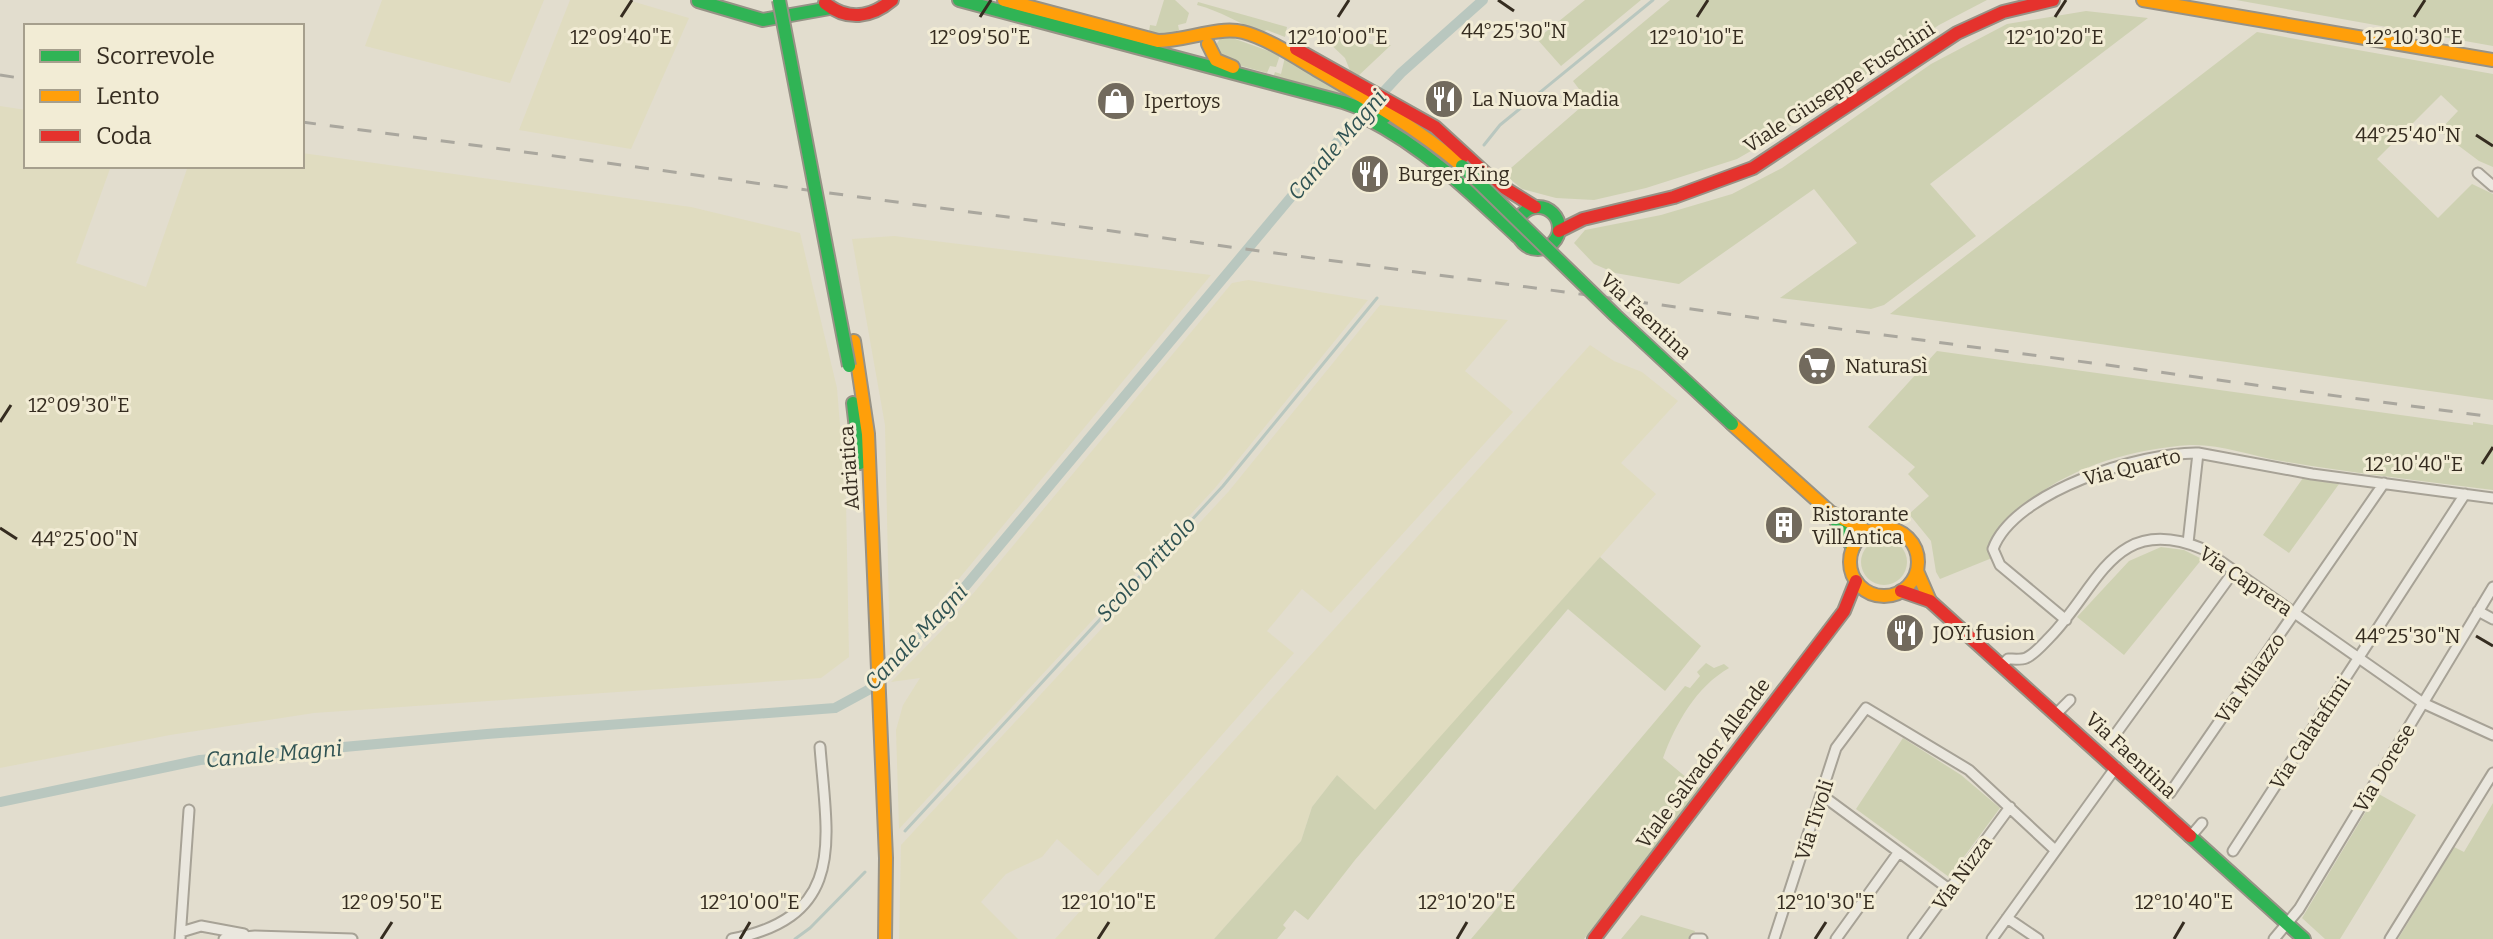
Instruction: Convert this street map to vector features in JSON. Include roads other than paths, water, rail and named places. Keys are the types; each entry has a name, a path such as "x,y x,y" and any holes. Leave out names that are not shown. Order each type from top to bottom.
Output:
{"main road":[{"path":"698,0 771,20 826,4 850,16 861,16 881,9 892,0"},
{"name":"Adriatica","path":"779,0 849,366 860,459 876,749 886,858 885,939"},
{"name":"Adriatica","path":"789,0 854,341 868,434 876,749 874,939"},
{"name":"Via Faentina","path":"959,0 1387,114"},
{"path":"1004,0 1158,41 1179,41 1221,30"},
{"name":"Viale Giuseppe Fuschini","path":"1559,231 1599,213 1658,202 1738,175 1765,162 1925,51 2010,10 2053,0"},
{"path":"2143,0 2493,60"},
{"path":"1212,69 1207,58 1208,44 1221,30"},
{"name":"Via Faentina","path":"1221,30 1269,38 1303,52 1387,114 1437,145 1616,316 1830,512 1869,532"},
{"path":"1208,44 1219,63 1243,71 1250,79"},
{"path":"1387,114 1435,127 1507,192 1535,207 1551,211 1558,220 1559,231 1548,246 1531,247 1518,237 1387,114"},
{"path":"1518,237 1519,218 1535,207"},
{"name":"Viale Giuseppe Fuschini","path":"1551,211 1599,213"},
{"name":"Via Faentina","path":"1830,512 1853,548"},
{"path":"1890,528 1910,539 1918,560 1917,571 1901,591 1875,595 1856,581 1850,559 1853,548 1869,532 1890,528"},
{"name":"Via Faentina","path":"1917,571 1930,601"},
{"name":"Viale Salvador Allende","path":"1594,939 1844,611 1856,581"},
{"name":"Via Faentina","path":"1901,591 1930,601 2304,939"},
{"name":"Viale Salvador Allende","path":"1844,611 1856,602 1875,595"}],"street":[{"path":"2478,173 2493,186"},
{"path":"2188,543 2198,453"},
{"name":"Via Quarto","path":"2066,620 2000,565 1993,549 1998,538 2033,504 2068,484 2144,461 2198,453 2312,474 2493,498"},
{"name":"Via Milazzo","path":"2170,793 2384,483"},
{"name":"Via Calatafimi","path":"2233,851 2465,494"},
{"name":"Via Caprera","path":"2002,665 2008,659 2026,658 2066,620 2103,567 2138,541 2163,538 2203,549 2423,703 2493,735"},
{"path":"2112,739 2234,571"},
{"name":"Via Dorese","path":"2274,939 2299,909 2493,587"},
{"path":"2478,611 2493,619"},
{"path":"2057,713 2070,700"},
{"name":"Via Tivoli","path":"1774,939 1823,796 1836,748 1866,708 1969,770 2010,807"},
{"path":"732,939 763,932 791,917 806,903 819,879 828,846 820,747"},
{"path":"1992,939 2116,767"},
{"path":"2390,939 2493,773"},
{"path":"1823,796 1949,889"},
{"path":"2010,807 2055,850"},
{"name":"Via Nizza","path":"1913,939 2010,807"},
{"path":"183,936 189,810"},
{"path":"2191,836 2202,823"},
{"path":"1836,939 1898,853"},
{"path":"2007,918 2038,939"},
{"path":"183,936 201,926 255,936"},
{"path":"224,939 255,936 352,939"},
{"path":"1695,939 1702,939"}],"waterway":[{"name":"Canale Magni","path":"0,802 200,760 487,734 835,708 870,689 938,619 1338,141 1401,73 1483,0"},
{"name":"Scolo Drittolo","path":"1484,145 1500,125 1653,0"},
{"name":"Scolo Drittolo","path":"905,831 1223,486 1377,298"},
{"name":"Scolo Drittolo","path":"795,939 810,928 865,872"}],"railway":[{"path":"0,75 24,79"},
{"path":"304,122 2493,417"}],"place":[{"name":"La Nuova Madia","path":"1444,99"},
{"name":"Ipertoys","path":"1116,101"},
{"name":"Burger King","path":"1370,174"},
{"name":"NaturaSì","path":"1817,366"},
{"name":"Ristorante VillAntica","path":"1784,525"},
{"name":"JOYi fusion","path":"1905,633"}]}
